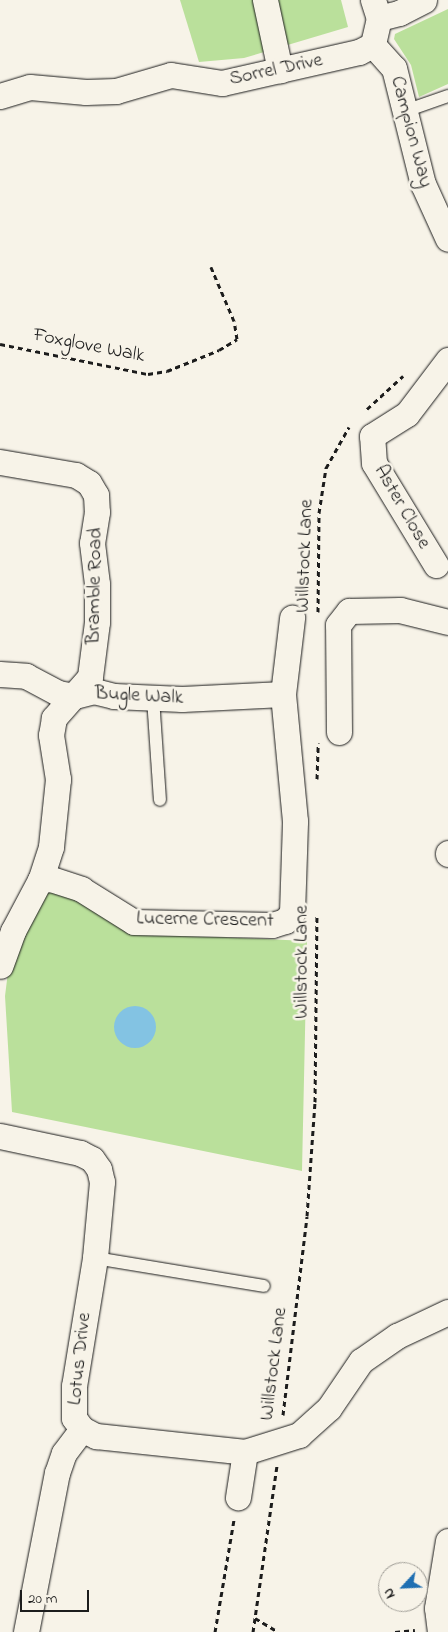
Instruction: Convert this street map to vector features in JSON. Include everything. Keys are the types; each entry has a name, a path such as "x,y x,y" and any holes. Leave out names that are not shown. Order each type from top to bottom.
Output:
{"street":[{"path":"264,0 280,70"},
{"path":"374,44 376,9 399,13 424,0"},
{"name":"Sorrel Drive","path":"0,96 30,87 86,92 116,91 171,76 222,83 360,52 374,44"},
{"name":"Campion Way","path":"374,44 394,68 423,184 448,239"},
{"name":"Aster Close","path":"436,565 374,463 372,436 407,414 448,360"},
{"name":"Bramble Road","path":"0,462 76,475 89,483 96,494 97,512 92,542 97,584 97,622 90,677 54,718 51,735 58,779 57,812 51,847 40,880 12,931 0,966"},
{"path":"328,733 338,624 350,611 400,610 448,622"},
{"name":"Lucerne Crescent","path":"40,880 51,879 81,889 134,922 272,925 285,921 292,913 295,821 283,694 292,618"},
{"name":"Bugle Walk","path":"0,674 26,676 58,693 75,696 94,691 114,696 152,698 283,694"},
{"name":"Lotus Drive","path":"0,1136 80,1153 92,1159 102,1182 95,1258 74,1386 74,1418 82,1429 96,1436 245,1452"},
{"path":"238,1497 245,1452 299,1435 329,1408 361,1361 397,1336 448,1312"},
{"path":"26,1632 57,1473 64,1453 82,1429"},
{"path":"440,1632 436,1608 448,1541"}],"lane":[{"path":"405,111 448,96"},
{"path":"152,698 160,800"},
{"path":"95,1258 264,1286"}],"path":[{"name":"Foxglove Walk","path":"0,344 148,374 167,371 219,350 237,339 234,321 211,267"},
{"path":"365,411 410,371"},
{"name":"Willstock Lane","path":"318,621 319,513 326,468 350,424"},
{"path":"317,789 328,733"},
{"name":"Willstock Lane","path":"253,1632 280,1441 307,1216 314,1112 317,912"},
{"path":"215,1632 238,1497"},
{"path":"255,1617 278,1632"}],"green space":[{"path":"180,0 341,0 348,27 244,58 199,62"},
{"path":"448,9 448,84 419,97 411,65 394,39 395,34"},
{"path":"47,890 82,901 130,933 307,941 302,1171 12,1112 5,996 8,972 15,947"}],"water":[{"path":"135,1006 150,1012 156,1027 150,1042 135,1048 120,1042 114,1027 120,1012"}]}
